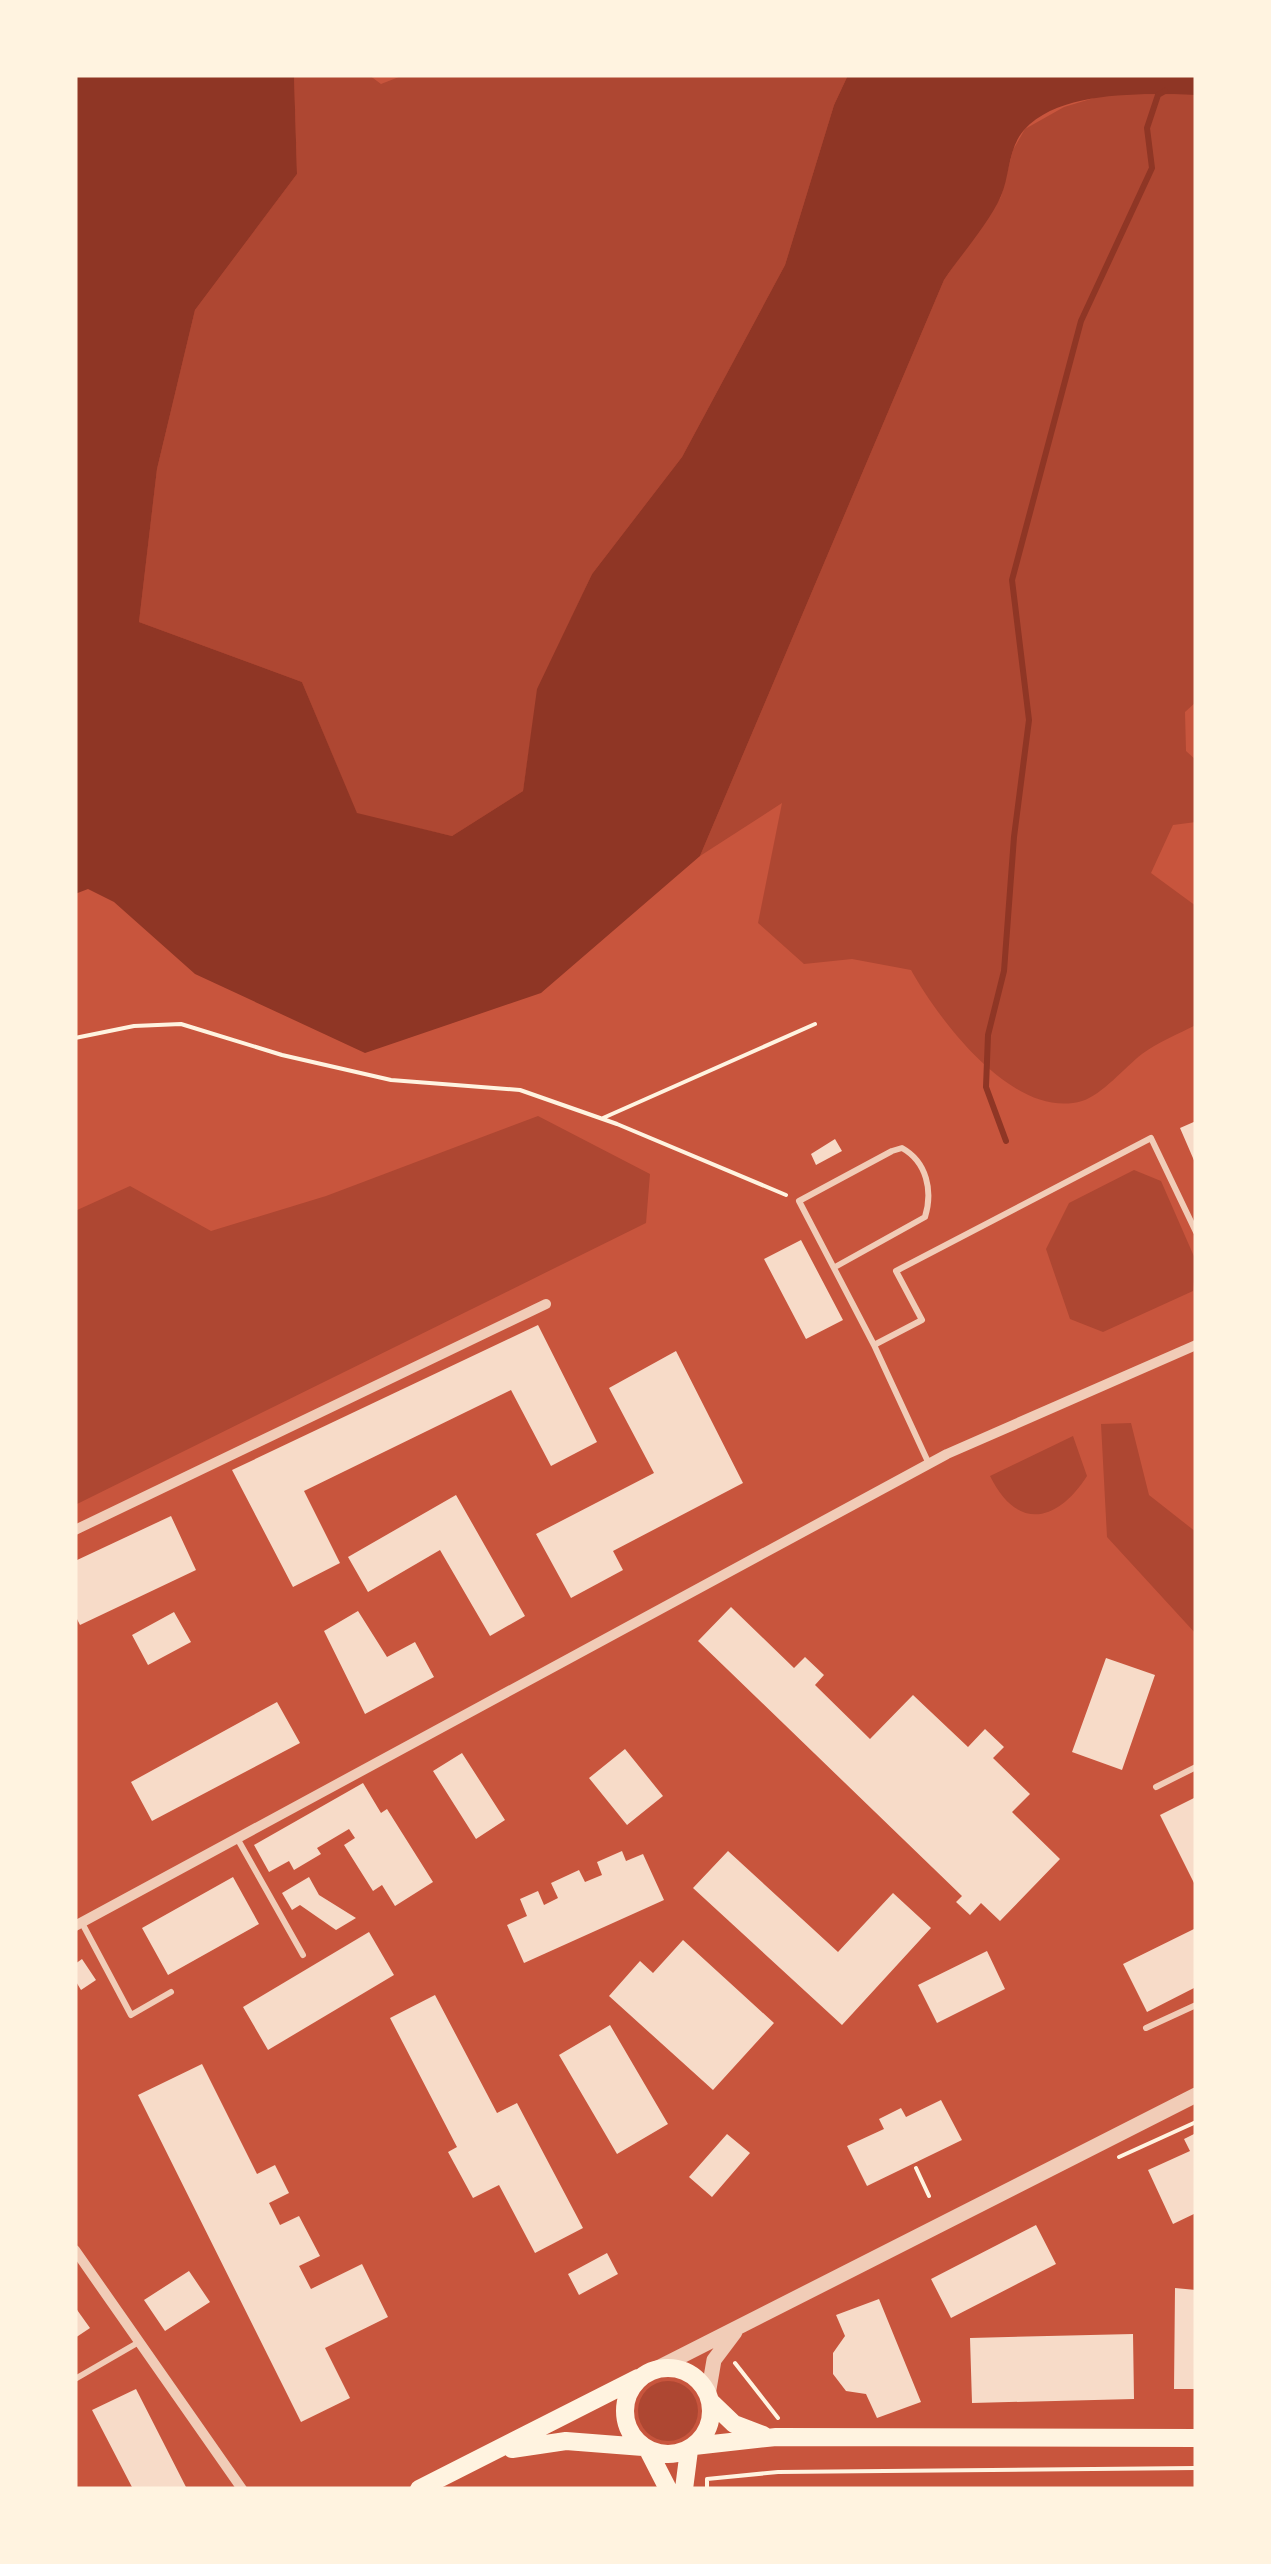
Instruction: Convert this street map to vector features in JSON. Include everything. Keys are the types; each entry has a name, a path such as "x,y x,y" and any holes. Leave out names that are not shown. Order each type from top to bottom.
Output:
{"main road":[{"path":"418,2489 648,2373 681,2369 698,2380 709,2398 743,2430 1196,2438"},
{"path":"648,2373 628,2394 625,2414 630,2432 646,2449 668,2489"},
{"path":"684,2489 692,2448 710,2422 709,2398"},
{"path":"487,2455 566,2441 646,2449 692,2448 779,2429"}],"street":[{"path":"75,1530 546,1304"},
{"path":"78,1924 929,1464 1196,1345"},
{"path":"648,2373 1196,2094"},
{"path":"75,2250 242,2489"},
{"path":"709,2398 710,2374 720,2348 746,2323"}],"lane":[{"path":"874,1345 922,1320 896,1270 1151,1138 1196,1232"},
{"path":"836,1267 925,1217 928,1183 912,1154 902,1148 799,1201 836,1267 929,1464"},
{"path":"1156,1787 1196,1767"},
{"path":"237,1838 304,1955"},
{"path":"78,1924 132,2016 172,1992"},
{"path":"1146,2028 1196,2004"},
{"path":"75,2379 139,2342"}],"path":[{"path":"75,1038 134,1026 181,1024 282,1055 392,1080 520,1090 603,1118 799,1201"},
{"path":"603,1118 814,1024"},
{"path":"1116,2158 1196,2122"},
{"path":"916,2168 929,2196"},
{"path":"730,2356 779,2429"},
{"path":"707,2489 707,2479 778,2472 1196,2468"}],"shaded area":[{"path":"75,75 294,75 297,174 195,310 157,469 139,622 302,682 357,813 452,836 523,791 537,689 592,574 682,457 785,265 834,105 848,75 1196,75 1196,95 1082,100 1040,116 1019,137 996,207 944,280 700,856 541,993 365,1053 195,974 114,902 88,889 75,894"},
{"path":"294,75 369,75 381,84 404,75 848,75 834,105 785,265 682,457 592,574 538,689 523,791 452,836 357,814 302,682 139,622 157,469 195,310 297,174"},
{"path":"1104,95 1196,95 1196,702 1185,712 1186,751 1196,760 1196,822 1173,825 1151,873 1196,906 1196,1025 1148,1050 1090,1098 1056,1103 1031,1096 1005,1082 982,1062 959,1039 911,970 852,959 804,964 758,923 782,803 700,856 944,280 1001,197 1013,150 1025,129 1064,107"},
{"path":"538,1116 650,1174 646,1223 75,1505 75,1211 130,1186 211,1231 326,1196"},
{"path":"1134,1170 1161,1181 1196,1261 1193,1291 1103,1332 1070,1319 1046,1249 1069,1203"},
{"path":"1131,1423 1149,1495 1196,1532 1196,1634 1107,1537 1101,1424"},
{"path":"1073,1436 1087,1476 1075,1492 1063,1504 1037,1514 1012,1506 990,1476"},
{"path":"668,2381 689,2390 698,2411 689,2432 668,2441 647,2432 638,2411 647,2390"}],"building":[{"path":"1196,1121 1196,1165 1180,1128"},
{"path":"835,1139 842,1151 816,1165 811,1154"},
{"path":"801,1240 843,1320 806,1339 764,1259"},
{"path":"538,1325 597,1442 551,1466 511,1390 304,1491 340,1563 293,1587 232,1470"},
{"path":"676,1351 743,1483 613,1551 623,1570 571,1598 536,1534 654,1473 609,1388"},
{"path":"456,1495 525,1616 490,1636 440,1550 368,1592 348,1557"},
{"path":"171,1516 196,1570 80,1625 75,1615 75,1561"},
{"path":"731,1607 794,1668 805,1657 824,1675 815,1685 870,1739 913,1695 968,1747 985,1729 1004,1747 993,1758 1030,1794 1012,1812 1060,1859 1000,1921 981,1903 970,1915 956,1902 962,1896 698,1641"},
{"path":"358,1611 387,1657 415,1642 434,1677 365,1714 324,1631"},
{"path":"174,1612 191,1642 148,1665 132,1635"},
{"path":"1106,1658 1155,1675 1122,1770 1072,1752"},
{"path":"277,1702 300,1743 152,1821 131,1782"},
{"path":"625,1749 663,1796 627,1825 589,1778"},
{"path":"462,1753 505,1820 476,1839 433,1771"},
{"path":"363,1783 381,1813 387,1809 433,1882 395,1906 382,1885 373,1891 344,1845 355,1838 349,1829 317,1848 321,1854 294,1870 289,1861 269,1872 254,1845"},
{"path":"1196,1797 1196,1887 1160,1815"},
{"path":"622,1851 626,1861 643,1854 664,1900 524,1963 507,1925 527,1916 520,1899 538,1891 544,1905 558,1898 551,1883 579,1870 585,1882 602,1875 597,1862"},
{"path":"728,1851 838,1952 893,1893 931,1928 842,2025 693,1888"},
{"path":"233,1877 259,1924 168,1975 142,1928"},
{"path":"309,1877 319,1895 356,1918 336,1930 300,1905 292,1910 282,1893"},
{"path":"1196,1928 1196,1987 1147,2012 1123,1964"},
{"path":"369,1932 394,1975 268,2050 243,2007"},
{"path":"683,1940 774,2023 713,2090 609,1996 640,1961 653,1973"},
{"path":"987,1951 1005,1989 937,2023 918,1985"},
{"path":"82,1959 96,1980 81,1990 75,1980 75,1964"},
{"path":"435,1995 497,2113 517,2103 583,2228 535,2253 499,2185 473,2198 448,2152 457,2147 390,2018"},
{"path":"610,2025 668,2124 617,2154 559,2055"},
{"path":"202,2064 257,2174 275,2165 289,2193 269,2203 280,2225 299,2216 320,2256 299,2266 311,2289 362,2264 388,2317 325,2348 350,2398 301,2422 138,2095"},
{"path":"941,2100 962,2140 867,2186 847,2146 884,2129 879,2119 901,2108 906,2117"},
{"path":"1196,2133 1196,2213 1173,2224 1148,2170 1190,2151 1184,2139"},
{"path":"727,2134 750,2153 712,2197 689,2177"},
{"path":"1036,2225 1056,2264 951,2318 931,2279"},
{"path":"607,2253 618,2274 579,2295 568,2274"},
{"path":"189,2271 210,2302 165,2331 144,2300"},
{"path":"1175,2288 1196,2290 1196,2389 1174,2389"},
{"path":"879,2299 921,2402 877,2418 866,2394 846,2391 833,2374 833,2353 845,2336 836,2315"},
{"path":"75,2307 90,2328 75,2338"},
{"path":"1133,2334 1134,2399 972,2403 970,2338"},
{"path":"136,2389 187,2489 133,2489 92,2410"}],"waterway":[{"path":"1006,1141 986,1087 988,1035 1004,971 1014,837 1029,720 1012,580 1081,321 1152,168 1147,128 1158,95 1165,91"}]}
